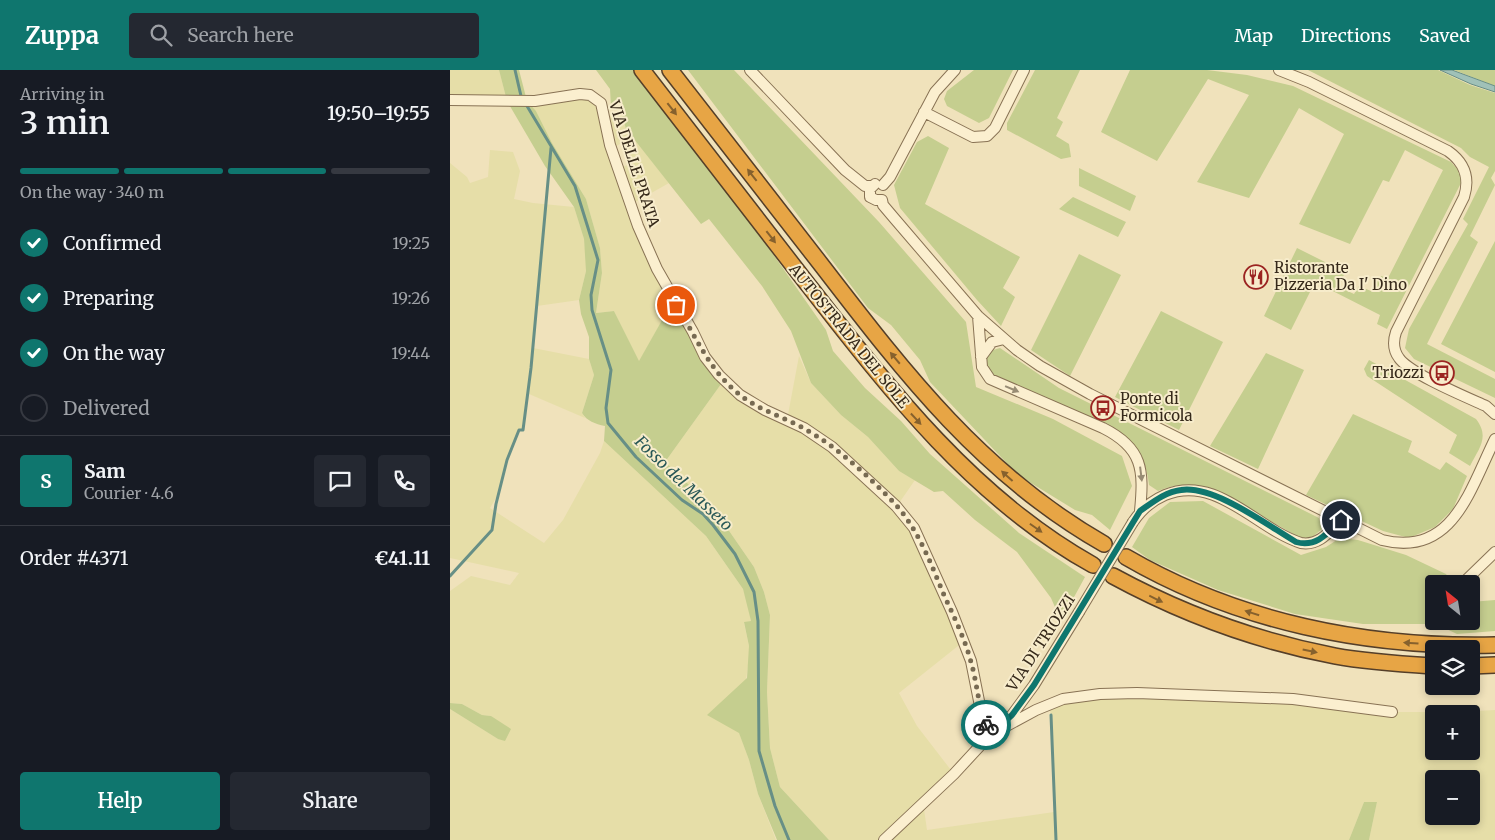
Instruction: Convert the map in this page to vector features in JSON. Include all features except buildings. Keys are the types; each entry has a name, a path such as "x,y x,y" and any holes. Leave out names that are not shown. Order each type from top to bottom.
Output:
{"highway":[{"name":"AUTOSTRADA DEL SOLE","path":"642,70 858,349 912,414 967,471 997,497 1035,527 1093,565"},
{"name":"AUTOSTRADA DEL SOLE","path":"670,70 876,336 960,434 1015,483 1076,528 1104,544"},
{"path":"1126,557 1145,568 1218,601 1255,614 1338,635 1386,641 1446,645 1495,645"},
{"path":"1113,576 1168,604 1211,622 1288,646 1337,656 1425,665"},
{"path":"1480,666 1495,665"}],"street":[{"path":"750,70 845,170 865,186 883,185"},
{"path":"883,185 890,177 935,92 955,70"},
{"path":"924,112 973,137 987,136 995,128 1024,70"},
{"path":"1279,70 1309,82 1448,151 1463,166 1467,180 1464,197 1396,332 1394,346 1398,357 1412,370 1486,406 1495,414"},
{"name":"VIA DELLE PRATA","path":"450,100 535,101 580,94 590,95 601,104 611,149 638,226 660,276 693,332 704,357 740,395 765,410 804,428 832,447 867,477 896,506 914,528 971,661 982,716 990,735"},
{"path":"882,200 886,194 883,185"},
{"path":"872,186 869,192 870,196 876,200 882,200"},
{"path":"882,200 894,218 978,316 1004,339 1040,366 1382,540 1395,543 1414,543 1431,538 1447,527 1459,511 1495,439"},
{"name":"VIA DI TRIOZZI","path":"978,316 981,357 985,373 996,383 1102,428 1116,435 1128,445 1135,454 1142,469 1140,511"},
{"path":"981,357 988,346 1004,339"},
{"name":"VIA DI TRIOZZI","path":"884,840 954,774 990,735 1012,715 1034,685 1140,511 1158,498 1171,492 1182,490 1209,492 1296,542 1306,544 1320,540 1341,520"},
{"path":"1471,575 1495,552"},
{"path":"990,735 1036,710 1063,699 1100,694 1146,693 1292,699 1392,712"}],"shaded area":[{"path":"450,70 499,70 507,101 450,100"},
{"path":"590,95 605,118 621,113 626,129 669,183 630,205 676,305 666,313 639,362 614,311 596,313 602,273 600,248 586,199 552,143 536,111 527,101","holes":["625,141 631,157 628,159 630,164 618,169 611,149"]},
{"path":"490,150 513,152 520,171 514,199 574,207 584,239 586,257 586,271 579,300 537,306 533,348 589,359 594,375 582,413 585,418 529,394 523,430 519,430 507,460 499,493 490,508 544,543 563,520 600,453 604,441 706,536 743,589 747,601 751,621 744,623 749,646 749,658 739,732 758,794 776,840 450,840 450,709 498,739 491,716 482,715 462,704 450,703 450,591 471,576 510,585 519,573 450,558 450,163 467,177 470,183 488,177"},
{"path":"799,356 811,383 841,415 868,437 899,471 915,480 897,506 914,528 963,642 899,693 917,726 954,774 923,802 927,830 1054,812 1054,766 1049,705 1063,699 1200,695 1392,712 1425,712 1425,760 1480,760 1480,711 1495,710 1495,840 1369,840 1377,802 1364,802 1349,840 829,840 780,787 770,748 767,692 770,615 764,592 754,567 723,522 692,494 665,462 724,380 787,420"}],"green space":[{"path":"499,70 519,70 527,101 536,111 552,143 586,199 600,248 602,273 596,313 614,311 639,361 666,313 676,305 724,380 665,462 690,486 692,494 723,522 754,567 764,592 770,615 767,692 770,748 780,787 829,840 777,840 758,794 749,760 739,733 707,715 747,678 749,646 744,622 751,621 743,589 706,536 604,441 605,426 592,422 582,413 594,375 589,359 589,337 581,314 579,300 586,271 584,239 574,207 545,166 507,101"},
{"path":"596,70 642,70 674,112 826,330 833,351 865,388 901,421 930,454 1019,533 1085,577 1061,621 1051,598 1017,552 975,520 943,491 934,492 899,471 868,437 841,415 811,383 791,331 762,286 709,219 701,224 626,129 619,105 611,107 610,89"},
{"path":"688,70 734,70 879,222 966,322 976,387 1053,419 1122,456 1132,486 1110,530 1092,515 1075,510 1018,475 930,382 920,360 891,325 868,308"},
{"path":"974,70 1013,70 989,118 979,123 947,106 944,99 947,91"},
{"path":"1035,70 1080,70 1057,118 1063,122 1056,136 1069,144 1071,157 1061,159 1007,130 1007,123"},
{"path":"1130,70 1207,70 1247,75 1293,86 1451,162 1459,171 1462,181 1387,329 1377,324 1380,315 1315,282 1291,330 1264,316 1297,248 1345,272 1339,287 1354,294 1359,286 1371,291 1381,276 1388,278 1443,170 1405,150 1389,182 1383,180 1350,244 1299,224 1344,134 1299,108 1249,198 1197,182 1249,95 1208,79 1157,161 1101,132"},
{"path":"1308,70 1438,70 1470,85 1495,93 1495,171 1491,178 1495,185 1470,236 1478,242 1427,344 1495,379 1495,398 1414,359 1405,348 1409,329 1468,224 1463,219 1489,167 1470,157 1461,148"},
{"path":"1454,70 1495,70 1495,86"},
{"path":"928,136 949,148 925,204 1020,257 1003,288 1015,297 1001,326 900,208 894,185 917,142"},
{"path":"1079,168 1136,196 1130,211 1079,186"},
{"path":"1073,197 1126,222 1118,237 1059,209"},
{"path":"1495,241 1495,372 1441,344"},
{"path":"1079,254 1121,275 1070,376 1031,350"},
{"path":"1161,311 1223,342 1179,430 1115,397"},
{"path":"1000,348 1059,388 1319,518 1322,529 1310,539 1304,540 1211,489 1196,485 1181,485 1158,491 1149,485 1146,469 1140,456 1120,432 995,377 986,362 989,351"},
{"path":"1266,353 1304,370 1258,469 1210,446"},
{"path":"1369,360 1476,419 1480,425 1483,437 1480,448 1470,466 1449,453 1457,435 1367,376 1364,369"},
{"path":"1353,414 1412,441 1408,452 1440,470 1446,462 1467,476 1453,509 1435,527 1409,538 1383,531 1306,495"},
{"path":"1203,501 1301,555 1326,547 1340,538 1358,540 1406,555 1447,575 1425,575 1425,624 1363,624 1295,614 1218,590 1150,560 1132,547 1149,518 1170,502"},
{"path":"1495,600 1495,631 1457,634 1449,630 1480,630 1480,601"},
{"path":"450,703 462,704 482,715 491,716 511,729 505,741 498,739 450,709"},
{"path":"1364,802 1377,802 1369,840 1349,840"}],"water":[{"path":"1440,70 1452,70 1495,86 1495,92 1471,84"}],"waterway":[{"name":"Fosso del Masseto","path":"515,70 521,96 575,186 598,260 591,295 592,310 611,370 606,408 608,423 636,457 682,500 703,514 713,525 735,554 754,592 758,621 759,751 775,806 789,840"},
{"path":"450,576 492,530 496,504 507,460 519,430 523,430 531,368 551,148"},
{"path":"1051,715 1056,840"}],"way so far":[{"path":"676,305 693,332 704,357 740,395 765,410 804,428 832,447 867,477 896,506 914,528 952,612 971,661 982,716 986,725"}],"place":[{"name":"Ristorante Pizzeria Da I' Dino","path":"1256,277"},
{"name":"Triozzi","path":"1442,373"},
{"name":"Ponte di Formicola","path":"1103,408"}],"route":[{"path":"986,725 990,735 1012,715 1034,685 1140,511 1158,498 1171,492 1182,490 1209,492 1296,542 1306,544 1320,540 1341,520"}]}
